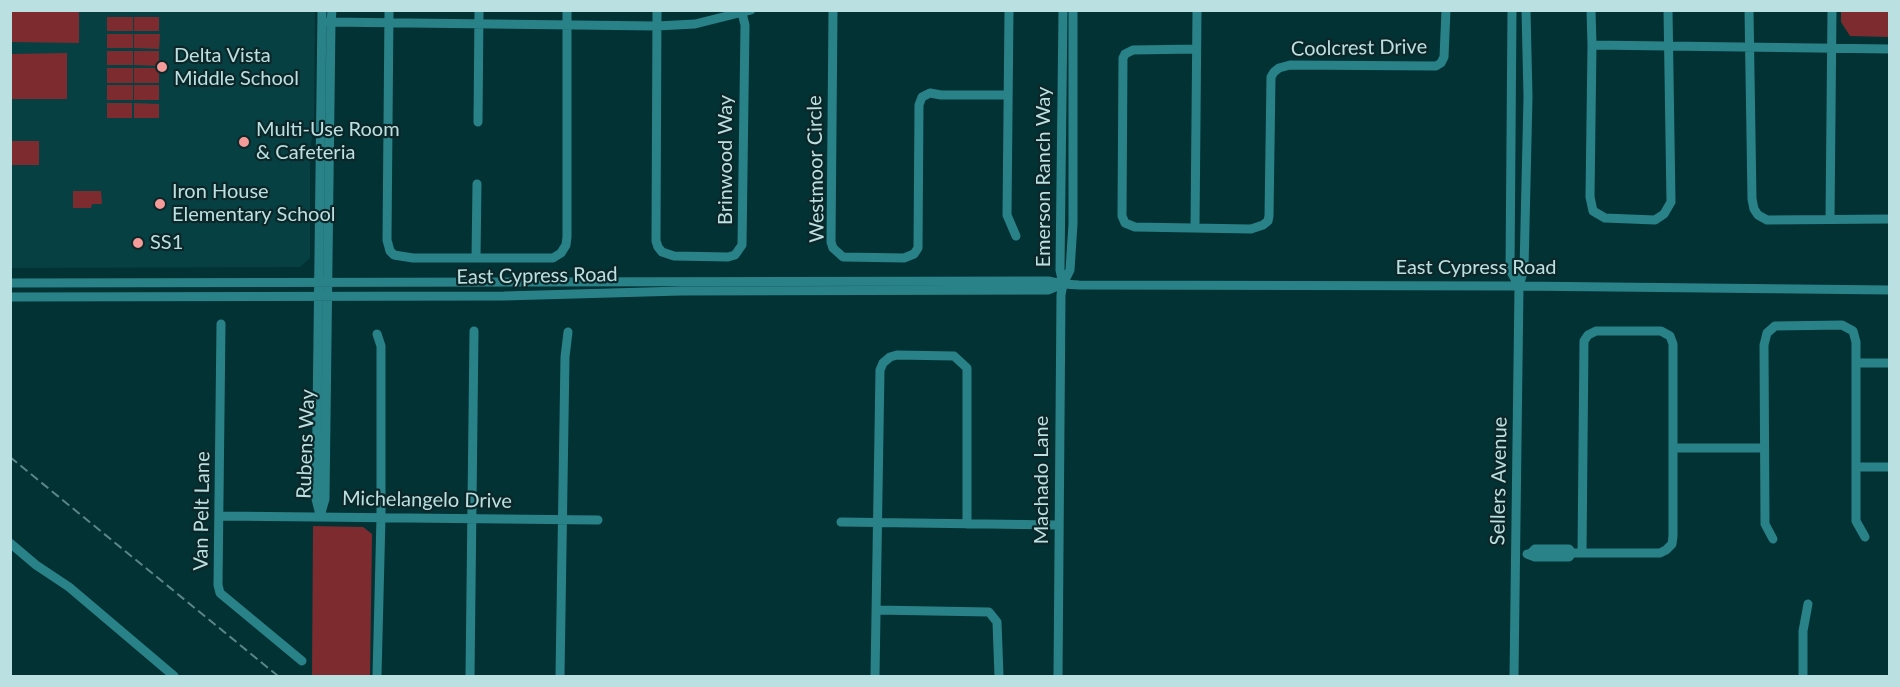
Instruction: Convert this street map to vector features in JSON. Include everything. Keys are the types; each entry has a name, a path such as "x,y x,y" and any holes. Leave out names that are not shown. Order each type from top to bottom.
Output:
{"street":[{"path":"322,10 326,22 323,296"},
{"path":"326,22 332,10"},
{"path":"389,10 387,240 390,251 400,257 476,258 553,258 561,253 566,245 567,10"},
{"path":"478,122 479,10"},
{"name":"Brinwood Way","path":"657,10 656,241 658,247 667,255 674,256 728,257 739,251 743,239 746,12"},
{"name":"Westmoor Circle","path":"833,10 831,242 833,248 843,257 904,258 914,254 918,248 919,105 922,97 930,93 1007,95"},
{"path":"1009,10 1007,215 1016,236"},
{"name":"Emerson Ranch Way","path":"1063,10 1060,270 1063,284"},
{"name":"Emerson Ranch Way","path":"1063,284 1070,270 1073,224 1073,10"},
{"path":"1196,50 1133,50 1125,54 1123,58 1122,216 1125,223 1135,227 1195,228 1197,10"},
{"name":"Coolcrest Drive","path":"1195,228 1251,229 1268,221 1271,77 1274,72 1290,65 1436,66 1444,57 1446,10"},
{"name":"Sellers Avenue","path":"1512,10 1510,270 1519,286"},
{"name":"Sellers Avenue","path":"1514,676 1519,286 1524,269 1528,97 1526,10"},
{"path":"1591,10 1590,197 1593,211 1605,218 1655,220 1664,214 1671,202 1668,10"},
{"path":"1749,10 1752,199 1758,215 1767,220 1890,219"},
{"path":"1830,219 1832,10"},
{"path":"326,22 657,26 695,24 746,12"},
{"path":"1592,45 1890,49"},
{"path":"476,258 477,184"},
{"name":"East Cypress Road","path":"10,283 1048,281 1063,284 1890,290"},
{"name":"East Cypress Road","path":"10,297 504,296 681,291 1048,290 1063,284"},
{"name":"Machado Lane","path":"1058,676 1061,295 1063,284"},
{"name":"Rubens Way","path":"320,516 316,499 323,296"},
{"name":"Van Pelt Lane","path":"221,324 218,585 220,593 302,661"},
{"path":"1773,538 1765,524 1764,345 1767,333 1775,326 1842,325 1853,331 1856,342 1856,521 1864,537"},
{"path":"470,676 474,331"},
{"path":"1516,554 1530,554 1535,557 1569,557 1577,552 1660,552 1666,550 1671,543 1674,536 1673,344 1670,336 1661,331 1596,331 1588,335 1584,341 1577,552"},
{"path":"560,676 565,357 568,332"},
{"path":"377,334 381,346 381,517 377,676"},
{"path":"875,676 880,370 883,363 897,355 954,356 967,368 967,524"},
{"path":"1856,363 1890,363"},
{"path":"1674,448 1764,448"},
{"path":"1856,467 1890,467"},
{"name":"Michelangelo Drive","path":"220,516 598,520"},
{"path":"841,522 1059,525"},
{"path":"10,543 36,565 69,587 169,675"},
{"path":"1803,676 1803,631 1808,604"},
{"path":"876,610 989,612 997,622 999,676"}],"shaded area":[{"path":"11,10 79,11 79,43 11,42"},
{"path":"10,11 315,11 314,124 310,150 310,258 300,267 11,268"},
{"path":"1841,11 1889,11 1889,37 1850,36 1841,22"},
{"path":"107,17 133,17 133,31 107,31"},
{"path":"134,17 159,17 159,31 134,31"},
{"path":"107,34 133,34 133,48 107,48"},
{"path":"134,34 160,34 159,49 134,48"},
{"path":"107,51 133,51 133,65 107,65"},
{"path":"134,51 159,51 159,66 134,65"},
{"path":"67,53 67,99 11,99 11,54"},
{"path":"107,68 133,68 133,83 107,83"},
{"path":"134,68 159,68 159,83 134,83"},
{"path":"107,85 133,85 133,100 107,100"},
{"path":"134,85 159,85 159,100 134,100"},
{"path":"107,103 132,103 132,118 107,118"},
{"path":"134,103 159,104 159,118 134,118"},
{"path":"11,141 39,141 39,165 11,165"},
{"path":"73,191 101,191 102,204 92,204 91,208 73,208"},
{"path":"313,526 363,527 372,534 370,676 312,676"}],"railway":[{"path":"10,457 278,676"}],"place":[{"name":"Delta Vista Middle School","path":"162,67"},
{"name":"Multi-Use Room & Cafeteria","path":"244,142"},
{"name":"Iron House Elementary School","path":"160,204"},
{"name":"SS1","path":"138,243"}]}
